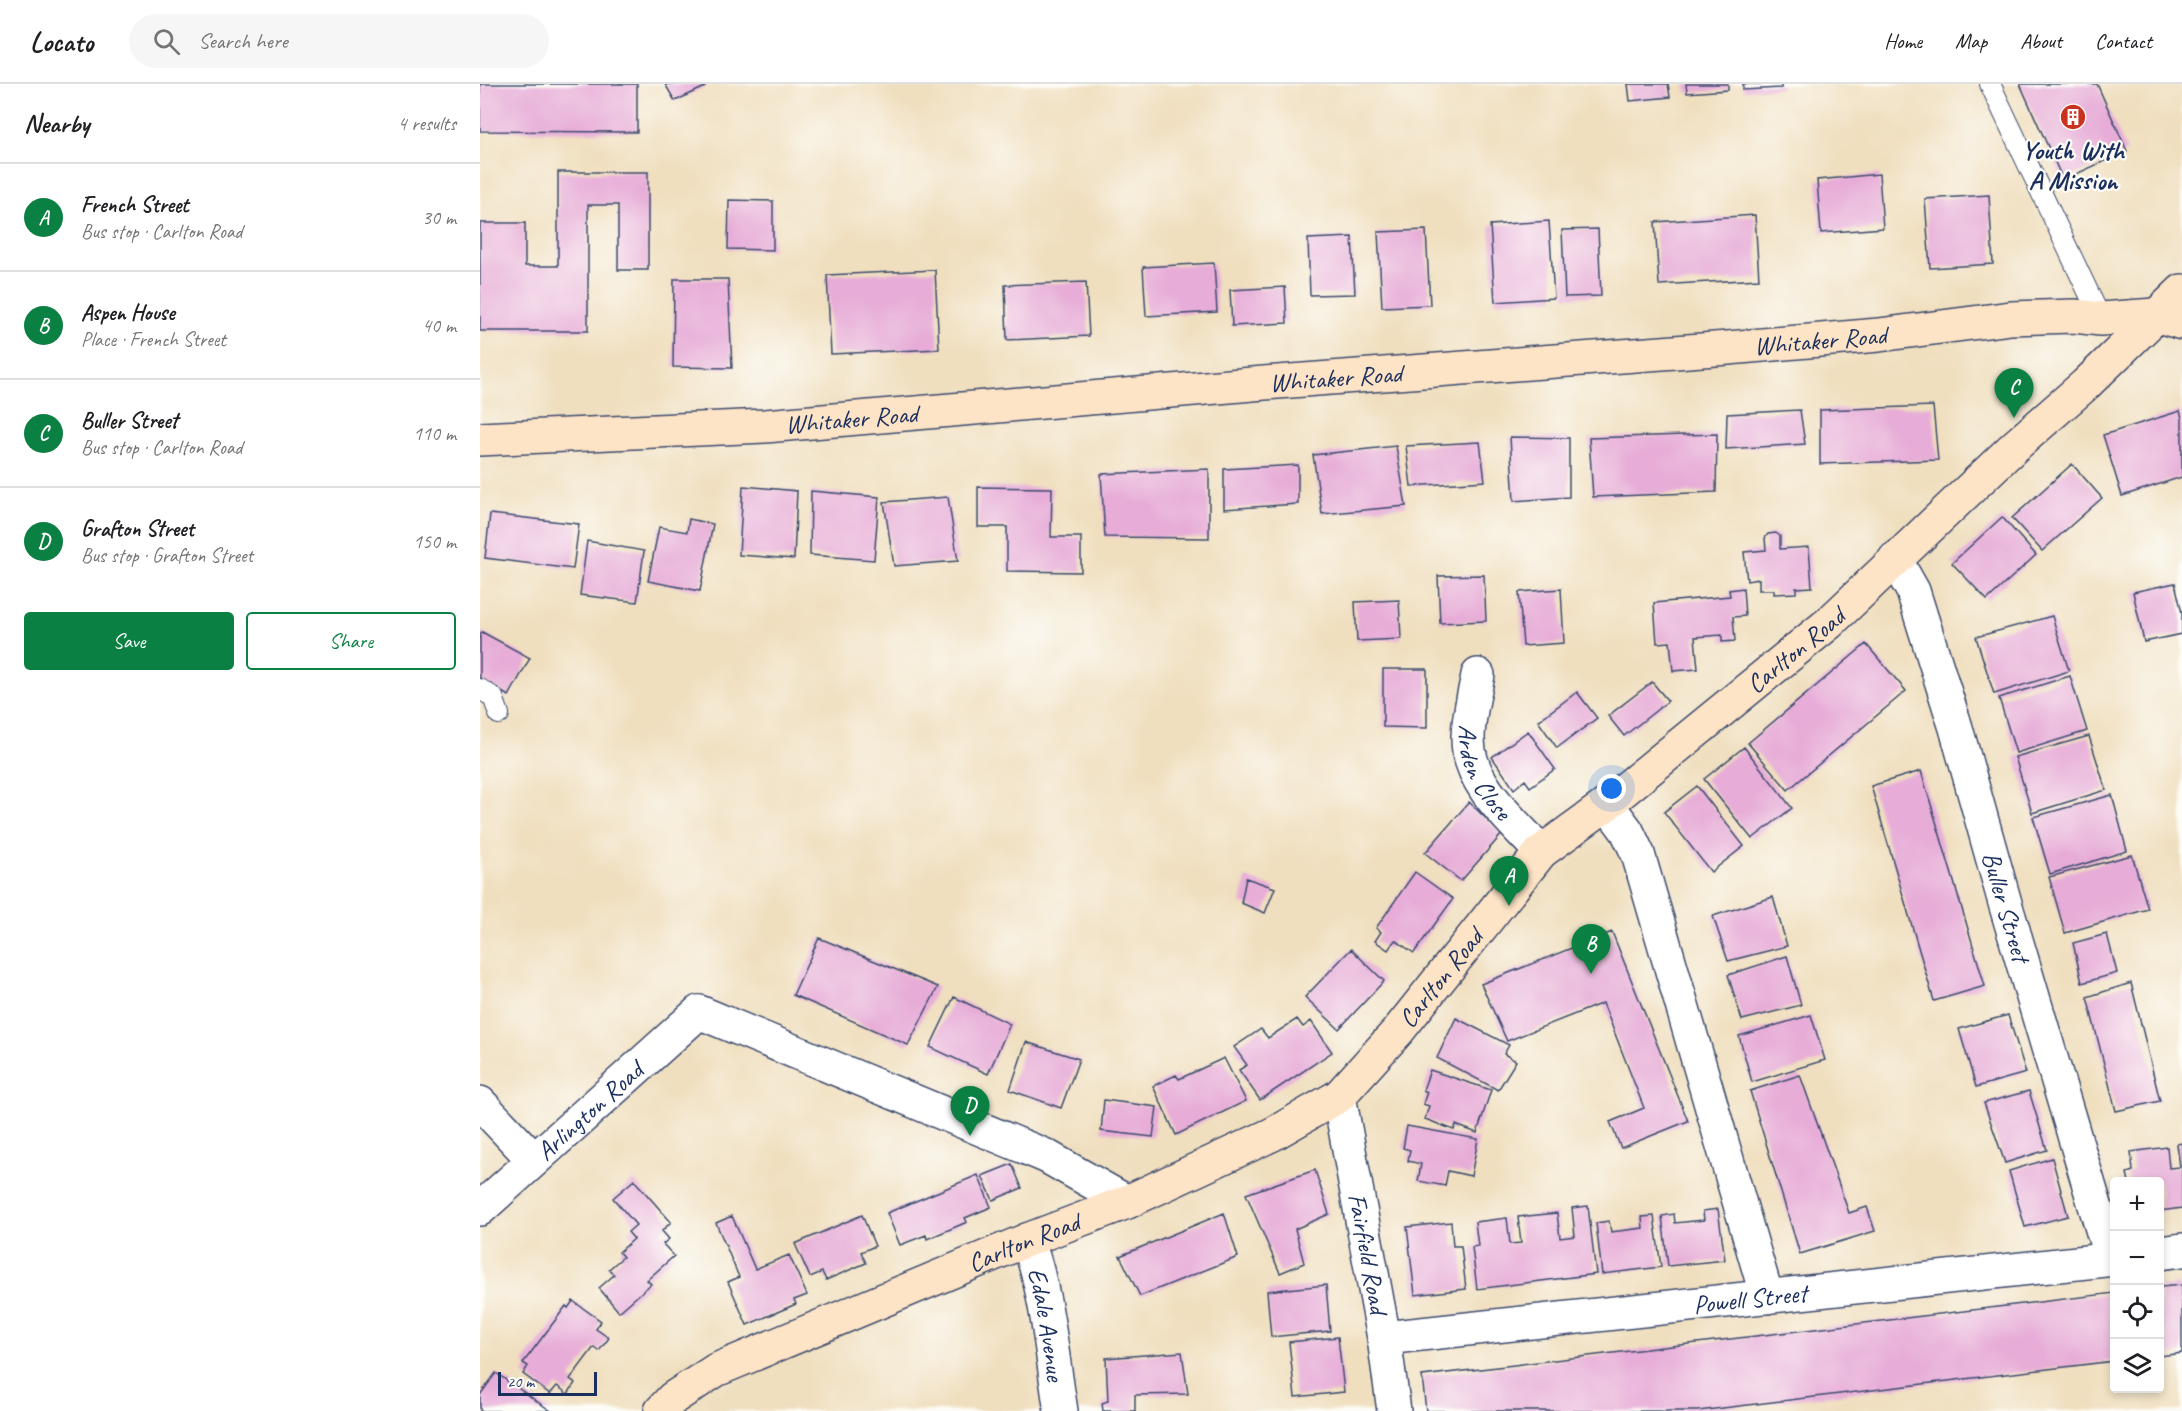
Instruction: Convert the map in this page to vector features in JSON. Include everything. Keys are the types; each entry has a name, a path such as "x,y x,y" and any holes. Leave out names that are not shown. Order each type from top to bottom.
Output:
{"street":[{"path":"2168,319 2182,291"},
{"name":"Whitaker Road","path":"480,439 765,426 1264,383 1879,335 2011,318 2074,316 2101,319 2168,319"},
{"name":"Carlton Road","path":"661,1411 673,1398 716,1370 1027,1240 1127,1202 1273,1134 1339,1096 1398,1031 1540,852 1607,804 1828,623 2014,447 2086,384 2168,319"},
{"name":"Buller Street","path":"1895,559 1913,591 1956,728 2005,903 2110,1249"},
{"name":"Arden Close","path":"1478,675 1469,721 1471,762 1481,784 1540,852"},
{"path":"1607,804 1627,831 1638,854 1767,1297"},
{"name":"Arlington Road","path":"480,1209 699,1012 1046,1156 1127,1202"},
{"name":"Fairfield Road","path":"1339,1096 1384,1338 1394,1411"},
{"path":"480,1103 534,1161"},
{"name":"Edale Avenue","path":"1027,1240 1034,1257 1045,1312 1061,1411"},
{"path":"2164,1252 2182,1250"},
{"name":"Powell Street","path":"1384,1338 2110,1259"}],"lane":[{"path":"1990,84 2101,319"},
{"path":"480,689 493,697 499,714"}],"building":[{"path":"480,84 637,84 637,132 480,131"},
{"path":"665,84 704,84 705,87 675,101"},
{"path":"1628,84 1668,84 1670,97 1630,101"},
{"path":"1686,84 1728,84 1728,90 1687,93"},
{"path":"1743,84 1781,84 1781,88 1743,90"},
{"name":"Youth With A Mission","path":"2020,84 2097,84 2127,151 2063,180"},
{"path":"558,172 648,172 648,270 618,270 618,205 588,205 588,331 480,331 480,223 525,223 525,266 558,266"},
{"path":"1879,174 1883,228 1821,233 1817,180"},
{"path":"1989,195 1993,264 1930,268 1925,199"},
{"path":"729,200 773,201 773,250 728,249"},
{"path":"1755,215 1759,279 1659,285 1655,222"},
{"path":"1549,221 1554,298 1495,302 1490,225"},
{"path":"1598,229 1601,296 1565,297 1562,230"},
{"path":"1426,230 1430,305 1382,307 1378,232"},
{"path":"1352,237 1355,294 1310,295 1308,239"},
{"path":"1214,263 1217,312 1146,316 1143,267"},
{"path":"935,270 939,349 831,354 827,275"},
{"path":"674,279 728,279 732,368 673,367"},
{"path":"1086,282 1089,336 1007,340 1005,285"},
{"path":"1285,287 1287,323 1232,326 1230,290"},
{"path":"1933,406 1938,460 1820,464 1820,410"},
{"path":"1800,410 1805,444 1726,449 1727,414"},
{"path":"2180,411 2182,477 2122,496 2103,435"},
{"path":"1717,434 1716,492 1593,497 1589,438"},
{"path":"1510,437 1569,438 1569,497 1514,501"},
{"path":"1480,442 1485,481 1411,486 1406,446"},
{"path":"1396,446 1406,506 1322,514 1313,455"},
{"path":"2072,464 2102,498 2042,551 2012,518"},
{"path":"1298,465 1298,504 1224,509 1224,469"},
{"path":"1209,469 1209,538 1105,537 1101,474"},
{"path":"743,486 797,491 794,559 739,555"},
{"path":"978,487 1052,488 1051,537 1081,537 1081,572 1007,571 1007,527 978,527"},
{"path":"811,491 879,497 874,560 810,555"},
{"path":"948,497 958,561 894,566 884,502"},
{"path":"490,514 579,524 573,569 485,558"},
{"path":"2002,517 2036,555 1987,600 1952,563"},
{"path":"689,519 713,524 700,591 648,581 659,527 687,532"},
{"path":"1776,533 1780,536 1780,549 1809,547 1812,587 1796,588 1796,593 1774,594 1774,590 1759,590 1759,579 1747,581 1744,552 1766,550 1765,538 1768,534"},
{"path":"587,541 644,551 637,602 580,595"},
{"path":"1484,575 1486,621 1440,623 1438,576"},
{"path":"2175,583 2182,613 2182,634 2144,642 2133,592"},
{"path":"1743,588 1745,616 1733,617 1735,641 1722,642 1722,635 1695,637 1698,669 1673,671 1670,642 1657,643 1654,603 1730,596 1729,590"},
{"path":"1561,589 1564,643 1523,646 1519,592"},
{"path":"1399,600 1401,639 1357,641 1355,602"},
{"path":"2052,616 2069,671 1994,694 1976,637"},
{"path":"482,632 530,658 509,696 480,680 480,636"},
{"path":"1866,644 1906,691 1788,790 1748,743"},
{"path":"1383,669 1427,669 1427,728 1383,727"},
{"path":"2070,676 2087,731 2016,753 1999,698"},
{"path":"1652,682 1668,701 1624,736 1608,716"},
{"path":"1577,692 1597,718 1557,748 1538,721"},
{"path":"1528,731 1555,769 1530,787 1525,780 1514,789 1492,757"},
{"path":"2089,736 2106,790 2032,813 2015,757"},
{"path":"1744,747 1792,808 1752,839 1704,779"},
{"path":"1921,771 1985,986 1934,1001 1871,786"},
{"path":"1697,786 1744,846 1711,872 1664,812"},
{"path":"2112,795 2127,851 2050,874 2033,817"},
{"path":"1469,802 1502,834 1461,881 1425,853"},
{"path":"2132,855 2148,909 2065,933 2049,877"},
{"path":"1415,872 1453,899 1414,953 1395,940 1388,950 1375,941 1381,932 1376,928"},
{"path":"1246,878 1275,888 1265,913 1241,903"},
{"path":"1773,897 1787,946 1728,961 1713,916"},
{"path":"1612,932 1688,1121 1621,1148 1610,1122 1644,1108 1603,1003 1507,1041 1481,984"},
{"path":"2107,934 2117,973 2082,983 2073,943"},
{"path":"819,938 938,987 908,1045 793,995"},
{"path":"1351,949 1384,981 1339,1029 1305,997"},
{"path":"1787,956 1801,1005 1742,1020 1728,975"},
{"path":"2131,983 2160,1101 2116,1111 2087,997"},
{"path":"954,997 1010,1024 988,1074 930,1047"},
{"path":"1811,1015 1825,1060 1752,1082 1739,1036"},
{"path":"2008,1015 2026,1073 1976,1087 1959,1029"},
{"path":"1456,1018 1509,1045 1504,1054 1516,1061 1498,1090 1437,1058"},
{"path":"1297,1019 1303,1027 1311,1021 1332,1052 1260,1100 1239,1070 1247,1065 1234,1047 1261,1029 1268,1038"},
{"path":"1026,1042 1079,1059 1061,1108 1010,1090"},
{"path":"1224,1058 1246,1101 1176,1135 1153,1086 1176,1075 1179,1079"},
{"path":"1430,1070 1491,1090 1477,1133 1456,1125 1454,1130 1425,1119 1429,1106 1423,1104 1427,1092 1423,1090"},
{"path":"1800,1075 1849,1213 1867,1207 1875,1231 1800,1254 1750,1091"},
{"path":"2029,1091 2047,1150 2005,1163 1984,1103"},
{"path":"1104,1100 1157,1107 1153,1137 1101,1131"},
{"path":"1407,1126 1478,1139 1471,1176 1448,1171 1445,1186 1418,1181 1421,1164 1408,1161 1410,1150 1403,1148"},
{"path":"2182,1143 2182,1208 2164,1210 2164,1177 2128,1177 2127,1173 2133,1171 2131,1152 2167,1147 2169,1168 2180,1167 2177,1144"},
{"path":"2052,1158 2068,1216 2025,1227 2009,1171"},
{"path":"1012,1164 1022,1188 993,1200 982,1176"},
{"path":"1315,1170 1329,1214 1295,1229 1304,1263 1280,1273 1246,1194"},
{"path":"978,1175 991,1207 965,1218 967,1222 927,1239 926,1235 900,1245 887,1213"},
{"path":"634,1180 671,1222 662,1231 669,1239 663,1244 674,1256 647,1280 651,1284 619,1312 599,1288 614,1275 609,1269 623,1257 619,1252 634,1239 628,1232 636,1225 613,1198"},
{"path":"1588,1206 1596,1274 1477,1289 1472,1247 1478,1246 1475,1222 1507,1218 1510,1244 1521,1243 1518,1217 1557,1213 1560,1238 1575,1236 1572,1208"},
{"path":"1718,1209 1725,1260 1668,1266 1662,1216 1674,1214 1675,1223 1704,1220 1703,1211"},
{"path":"1224,1213 1238,1257 1140,1296 1120,1256"},
{"path":"862,1215 875,1246 861,1252 866,1263 826,1280 822,1272 810,1277 795,1244"},
{"path":"732,1216 755,1269 789,1255 807,1295 794,1300 796,1304 747,1325 728,1282 739,1277 716,1223"},
{"path":"1654,1216 1661,1267 1602,1274 1596,1223 1609,1221 1611,1232 1643,1228 1642,1217"},
{"path":"1451,1222 1453,1246 1461,1246 1466,1289 1415,1295 1407,1227"},
{"path":"1326,1285 1330,1331 1271,1337 1267,1291"},
{"path":"2182,1285 2182,1353 2164,1355 2164,1339 2164,1287"},
{"path":"2110,1293 2110,1361 1698,1411 1426,1411 1422,1376"},
{"path":"573,1301 601,1321 596,1329 609,1338 599,1351 594,1347 570,1379 575,1383 568,1394 557,1386 550,1394 523,1374 528,1366 523,1363 566,1306 568,1308"},
{"path":"1338,1337 1344,1392 1295,1397 1289,1342"},
{"path":"1182,1352 1188,1394 1135,1395 1135,1411 1103,1411 1102,1403 1108,1401 1106,1358"},
{"path":"496,1373 551,1411 480,1411 480,1395"}],"place":[{"name":"Youth With A Mission","path":"2073,117"},
{"name":"Buller Street","path":"2014,418"},
{"name":"French Street","path":"1509,906"},
{"name":"Aspen House","path":"1591,974"},
{"name":"Grafton Street","path":"970,1136"}]}
